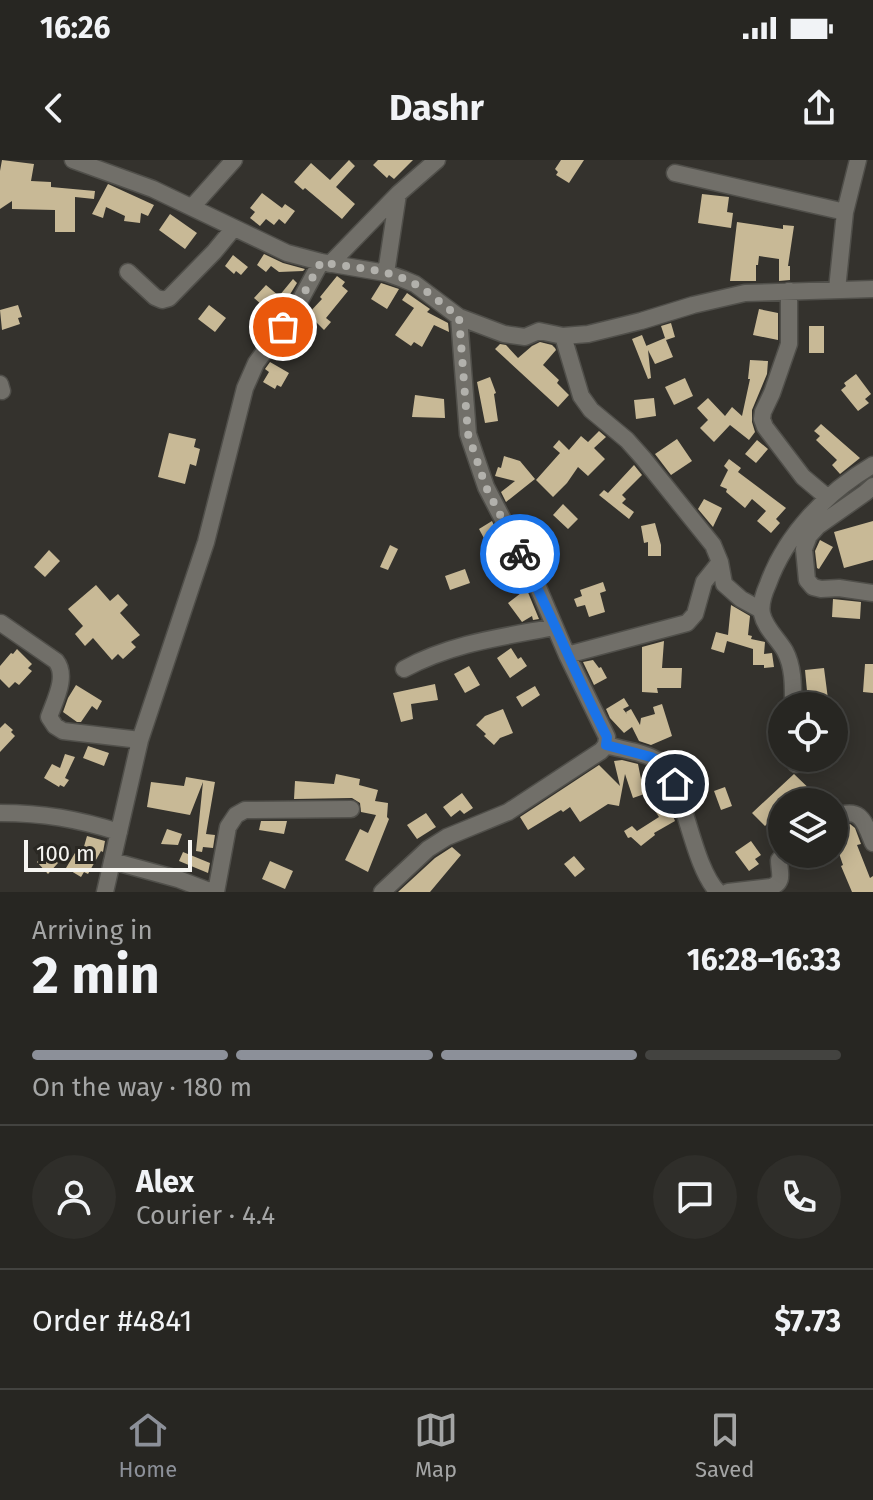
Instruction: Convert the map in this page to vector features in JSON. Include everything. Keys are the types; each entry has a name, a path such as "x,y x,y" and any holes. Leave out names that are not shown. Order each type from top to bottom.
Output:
{"street":[{"path":"73,160 192,207 287,253 386,273 415,284 459,317 504,334 525,337 539,331 563,336 588,334 745,293 873,289"},
{"path":"192,207 234,160"},
{"path":"105,892 140,740 206,542 245,388 256,363 326,263 437,160"},
{"path":"837,289 845,212 858,160"},
{"path":"675,173 845,212"},
{"path":"386,273 398,194"},
{"path":"128,272 155,297 162,300 169,298 233,229"},
{"path":"789,291 789,344 762,419 803,477 828,498"},
{"path":"382,892 428,849 447,837 508,812 606,745 607,737 537,585 486,487 468,434 459,317"},
{"path":"563,336 581,396 591,410 627,440 713,545 724,584 741,599 761,610"},
{"path":"793,692 792,672 786,654 764,622 761,610 775,565 796,533 828,498 873,465"},
{"path":"873,486 818,526 809,536 804,549 807,580 813,587 873,593"},
{"path":"567,655 692,620 704,582 720,562"},
{"path":"1,623 61,667 62,676 49,717 55,726 63,731 140,740"},
{"path":"404,669 446,649 555,627"},
{"path":"606,745 651,757 664,764 675,784 695,849 712,886 718,892"},
{"path":"112,861 214,892 228,827 236,815 245,810 351,809"},
{"path":"0,813 36,813 83,821 119,832"},
{"path":"848,813 859,815 873,843"},
{"path":"728,892 777,885 781,880 780,868"}],"building":[{"path":"2,160 34,164 31,181 51,182 51,187 95,191 94,199 75,197 75,232 55,232 55,210 12,209 12,201 0,209"},
{"path":"349,160 355,166 336,187 355,204 342,219 294,182 311,163 330,180"},
{"path":"378,160 413,160 394,179 389,175 387,178 373,165"},
{"path":"561,160 584,160 569,183 556,175 558,172 555,169"},
{"path":"108,184 154,205 148,216 141,213 140,223 124,221 125,216 106,207 103,218 92,214"},
{"path":"262,193 282,208 285,204 295,211 285,224 279,219 274,225 266,219 260,226 250,218 255,212 250,208"},
{"path":"702,194 729,197 727,212 733,213 731,228 698,223"},
{"path":"170,214 197,233 185,249 159,230"},
{"path":"737,222 783,229 783,225 794,226 788,266 790,280 779,281 779,259 759,256 756,281 730,281"},
{"path":"264,254 305,269 279,272 271,266 266,272 257,265"},
{"path":"233,255 248,267 241,275 236,271 234,274 225,266"},
{"path":"337,276 345,282 342,286 348,291 326,318 331,322 324,330 308,314"},
{"path":"293,279 297,283 276,317 254,298 266,285 279,296"},
{"path":"381,283 399,289 387,309 371,299"},
{"path":"407,293 430,309 427,312 448,323 449,332 434,325 422,347 414,342 411,346 395,335 414,308 402,300"},
{"path":"18,305 22,317 18,318 20,324 2,330 0,310"},
{"path":"209,305 226,318 215,332 198,319"},
{"path":"759,309 778,313 778,340 753,335"},
{"path":"671,323 675,337 666,340 673,357 655,364 646,346 665,338 661,326"},
{"path":"809,326 824,326 824,353 809,353"},
{"path":"642,335 648,350 651,378 648,379 632,339"},
{"path":"540,342 555,348 543,365 569,395 558,407 495,349 500,344 506,345 518,358"},
{"path":"750,360 768,361 767,374 752,410 755,432 749,440 730,425 714,442 700,428 708,420 697,408 708,398 725,416 732,407 742,416 750,379"},
{"path":"270,362 289,373 281,387 277,385 275,389 263,382 269,372 265,369"},
{"path":"856,374 871,394 865,399 869,403 858,411 841,390 846,386 844,383"},
{"path":"490,377 496,393 498,421 485,423 477,382"},
{"path":"685,378 693,396 674,405 665,387"},
{"path":"415,395 444,399 445,418 412,417"},
{"path":"654,398 656,416 636,419 634,400"},
{"path":"821,424 860,458 840,474 832,465 837,460 816,440 820,436 814,431"},
{"path":"599,431 606,437 594,448 605,459 588,476 578,467 553,497 536,480 560,453 553,447 559,440 569,450 581,436 588,442"},
{"path":"169,433 196,439 194,447 200,449 196,466 190,464 185,484 158,477"},
{"path":"677,439 692,461 671,475 655,454"},
{"path":"757,440 768,449 756,463 745,454"},
{"path":"504,456 520,461 535,479 506,502 501,492 515,481 495,476"},
{"path":"729,459 741,468 738,472 786,508 776,519 780,523 771,533 757,521 766,511 752,499 745,508 720,486 728,470 724,466"},
{"path":"634,465 642,475 622,495 626,499 622,503 634,512 629,519 599,495 604,490 608,493"},
{"path":"704,499 722,508 713,527 698,509"},
{"path":"563,504 578,519 568,529 553,515"},
{"path":"492,521 498,534 486,542 479,529"},
{"path":"873,521 873,560 844,568 834,532"},
{"path":"655,523 661,556 648,556 648,542 644,543 641,526"},
{"path":"820,540 833,547 819,569 815,551"},
{"path":"390,545 398,549 388,570 380,567"},
{"path":"49,550 60,561 45,577 34,567"},
{"path":"492,563 514,564 517,573 492,573"},
{"path":"465,569 470,583 450,590 445,576"},
{"path":"603,582 606,591 600,593 605,612 589,617 585,605 577,607 574,599 582,596 580,590"},
{"path":"524,584 539,619 533,620 532,616 522,622 508,603 525,590"},
{"path":"96,585 110,601 118,594 128,605 120,613 140,635 131,642 136,647 123,659 118,654 112,660 93,638 85,646 75,634 83,626 68,609"},
{"path":"833,599 861,602 860,619 832,617"},
{"path":"731,605 750,616 748,635 752,636 751,639 765,642 764,654 772,653 774,667 753,665 753,649 727,641 724,653 711,649 716,632 728,635"},
{"path":"664,641 662,668 682,668 681,688 657,688 658,693 642,692 642,647"},
{"path":"511,648 527,666 510,678 497,658"},
{"path":"17,649 32,664 28,668 32,671 19,685 15,682 9,688 0,679 0,666"},
{"path":"593,660 607,678 594,685 583,662"},
{"path":"865,664 873,664 873,693 863,692"},
{"path":"469,666 480,685 465,693 454,674"},
{"path":"824,668 827,692 807,691 805,670"},
{"path":"435,684 438,700 411,704 413,719 401,722 393,693"},
{"path":"76,685 102,701 97,710 92,706 81,722 63,712"},
{"path":"535,686 540,695 522,707 516,697"},
{"path":"624,698 629,706 623,709 627,714 631,709 640,725 641,718 655,714 653,707 662,704 672,736 651,745 639,741 632,727 624,733 606,709"},
{"path":"503,709 513,733 500,738 494,745 476,725 485,716"},
{"path":"5,723 15,736 0,752 0,728"},
{"path":"88,746 109,753 104,766 83,758"},
{"path":"65,754 75,757 65,778 69,780 64,787 59,787 44,778 52,764 60,768"},
{"path":"614,761 638,764 641,779 646,778 650,792 633,798 625,774 619,806 608,804 580,822 570,807 528,830 520,817 599,765 620,786"},
{"path":"336,774 360,779 359,785 378,790 375,801 388,803 389,819 368,872 345,860 360,829 368,833 376,815 361,812 360,803 352,798 294,799 295,781 334,784"},
{"path":"794,774 809,788 779,788"},
{"path":"186,777 215,782 206,834 215,835 213,848 203,847 202,852 196,851 203,782 190,815 147,807 151,782 184,786"},
{"path":"725,787 732,806 721,810 714,791"},
{"path":"462,793 473,808 464,814 460,810 451,817 443,807"},
{"path":"768,798 768,823 765,826 752,813"},
{"path":"667,801 675,821 654,833 641,846 631,837 628,838 624,831 632,826 637,831 659,817 654,809"},
{"path":"426,813 436,827 417,839 407,825"},
{"path":"261,821 287,821 284,834 259,830"},
{"path":"848,824 855,828 861,844 857,845 870,878 873,876 873,892 852,892 842,868 848,868"},
{"path":"167,829 182,834 178,845 161,844"},
{"path":"87,836 105,841 103,852 88,874 84,872 81,877 66,868 75,853 81,857"},
{"path":"751,841 761,855 755,859 759,864 749,871 735,852"},
{"path":"452,847 461,855 430,892 398,892 435,858"},
{"path":"46,852 58,863 48,874 37,862"},
{"path":"183,852 210,863 208,873 179,861"},
{"path":"574,856 585,869 575,877 564,864"},
{"path":"270,861 293,871 285,889 262,879"}],"way so far":[{"path":"283,327 321,262 386,273 403,279 415,284 459,317 468,434 486,487 520,554"}],"route":[{"path":"520,554 607,737 606,745 651,757 664,764 675,784"}]}
